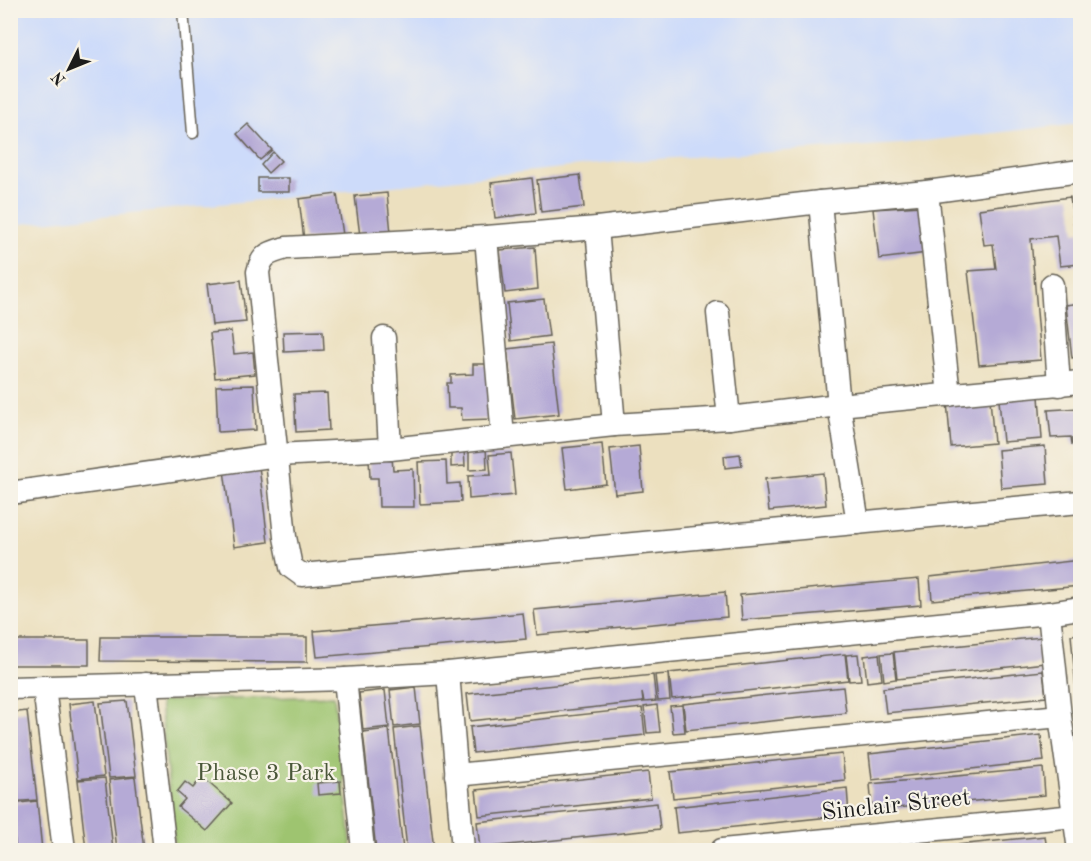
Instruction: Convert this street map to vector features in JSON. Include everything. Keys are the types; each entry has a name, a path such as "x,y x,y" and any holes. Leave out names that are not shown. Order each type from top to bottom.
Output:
{"street":[{"path":"1080,171 927,192 597,228 486,237 286,248 270,253 261,261 258,273 287,554 291,567 302,575 1080,502"},
{"path":"927,192 949,395"},
{"path":"820,202 839,405 858,523"},
{"path":"597,228 614,425"},
{"path":"486,237 503,437"},
{"path":"10,494 277,455 390,449 614,425 729,418 1070,383 1052,285"},
{"path":"718,312 729,418"},
{"path":"384,338 390,449"},
{"path":"10,688 345,679 448,673 1049,613 1080,608"},
{"path":"1049,613 1078,850"},
{"path":"448,673 464,850"},
{"path":"345,679 363,850"},
{"path":"146,684 165,850"},
{"path":"44,687 64,850"},
{"path":"456,775 1060,716"},
{"name":"Sinclair Street","path":"722,850 1075,816"}],"lane":[{"path":"183,10 193,133"}],"shaded area":[{"path":"11,11 1080,11 1080,123 899,144 626,161 11,225"}],"green space":[{"name":"Phase 3 Park","path":"334,696 352,850 175,850 160,701"}],"building":[{"path":"248,124 272,150 260,160 237,134"},
{"path":"273,152 281,161 268,173 261,165"},
{"path":"580,175 584,207 541,212 537,180"},
{"path":"258,178 289,178 289,192 258,192"},
{"path":"532,178 536,213 495,218 491,183"},
{"path":"387,193 391,233 360,236 355,196"},
{"path":"337,194 343,235 304,240 299,199"},
{"path":"1070,197 1075,233 1080,232 1080,264 1060,266 1056,236 1031,239 1041,360 979,365 968,271 996,269 993,244 984,245 979,209"},
{"path":"922,206 927,253 879,259 873,209"},
{"path":"535,247 538,289 505,293 500,250"},
{"path":"241,280 246,322 212,325 207,284"},
{"path":"544,299 549,336 511,341 507,303"},
{"path":"1080,303 1080,357 1072,358 1066,305"},
{"path":"231,331 234,354 253,352 255,374 215,378 210,333"},
{"path":"323,331 324,350 284,352 283,332"},
{"path":"551,344 559,414 515,419 507,349"},
{"path":"473,364 488,364 491,419 462,420 461,408 448,408 447,383 451,383 451,375 473,374"},
{"path":"254,385 256,430 218,432 216,386"},
{"path":"327,393 329,430 296,432 294,394"},
{"path":"1039,396 1042,439 1003,442 999,400"},
{"path":"990,399 994,443 951,447 947,402"},
{"path":"1080,408 1080,445 1072,445 1071,437 1051,438 1048,410"},
{"path":"602,444 606,484 567,489 562,448"},
{"path":"469,446 486,446 487,469 469,470"},
{"path":"639,446 643,491 615,494 610,449"},
{"path":"1045,446 1048,484 1001,488 998,450"},
{"path":"451,449 464,449 465,466 451,467"},
{"path":"511,453 515,495 469,499 468,476 491,475 489,455"},
{"path":"740,454 742,466 725,468 724,456"},
{"path":"392,457 393,470 413,469 414,507 379,507 378,478 370,478 369,458"},
{"path":"446,461 447,484 460,483 461,502 420,504 418,462"},
{"path":"259,466 268,542 234,547 224,470"},
{"path":"823,473 826,505 769,511 765,479"},
{"path":"1080,560 1080,586 932,600 930,577"},
{"path":"919,579 921,605 742,620 740,595"},
{"path":"725,592 727,617 537,635 534,610"},
{"path":"523,613 526,639 317,657 314,631"},
{"path":"1080,634 1080,721 1079,721 1071,635"},
{"path":"101,637 307,637 307,662 100,661"},
{"path":"1042,637 1045,663 897,679 894,652"},
{"path":"10,640 89,640 89,665 10,665"},
{"path":"893,653 896,679 884,681 881,654"},
{"path":"845,654 848,680 672,699 669,673"},
{"path":"858,654 861,680 849,681 846,655"},
{"path":"879,654 882,680 867,682 864,656"},
{"path":"1043,671 1046,697 886,713 883,688"},
{"path":"668,674 670,700 658,701 655,675"},
{"path":"653,675 656,701 644,702 642,693 643,702 470,721 467,694"},
{"path":"416,687 420,724 394,727 390,690"},
{"path":"843,687 846,713 686,730 683,704"},
{"path":"385,690 389,727 363,730 359,693"},
{"path":"95,701 104,776 78,779 69,704"},
{"path":"127,701 136,776 109,778 100,703"},
{"path":"657,705 660,732 647,733 644,707"},
{"path":"682,705 685,732 673,733 670,706"},
{"path":"642,708 645,735 473,753 470,727"},
{"path":"27,711 37,800 10,802 10,713"},
{"path":"420,726 434,850 407,850 394,729"},
{"path":"389,729 403,850 376,850 363,732"},
{"path":"1041,735 1044,761 872,780 869,754"},
{"path":"842,754 845,780 673,798 670,772"},
{"path":"1043,768 1045,795 872,810 870,784"},
{"path":"648,772 651,798 479,816 476,790"},
{"path":"135,777 144,850 117,850 109,780"},
{"path":"202,777 232,803 207,831 178,807 185,799 177,792 185,782 193,788"},
{"path":"105,778 113,850 86,850 78,780"},
{"path":"340,781 341,793 318,795 317,783"},
{"path":"847,788 849,815 677,833 674,807"},
{"path":"37,801 42,850 16,850 10,804"},
{"path":"657,803 660,829 480,848 477,822"},
{"path":"1045,836 1047,850 919,850 919,849"}]}
